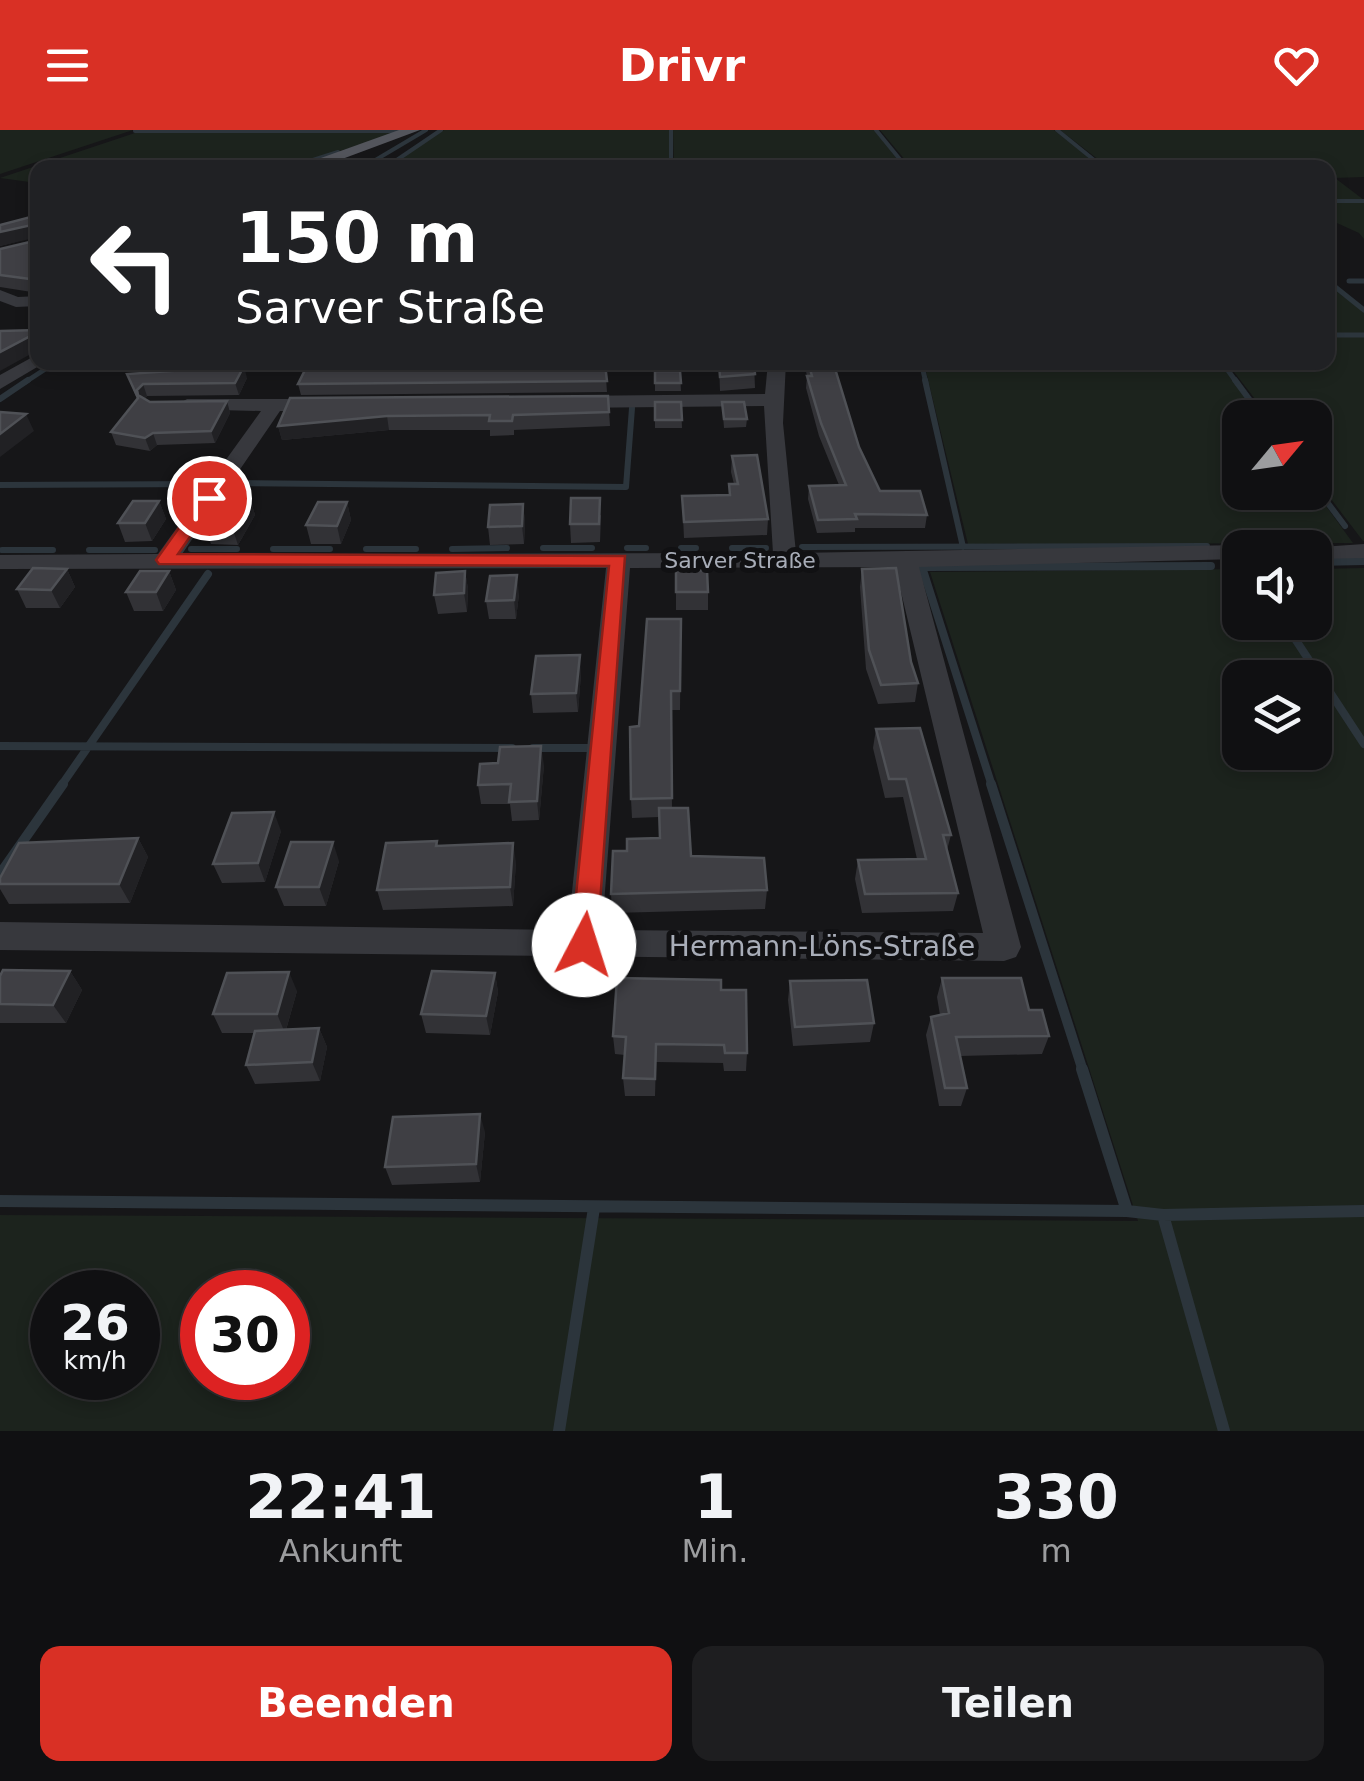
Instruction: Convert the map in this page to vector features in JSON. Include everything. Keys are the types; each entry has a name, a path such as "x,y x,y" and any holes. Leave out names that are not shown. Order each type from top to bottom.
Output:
{"main road":[{"path":"325,160 413,130"}],"street":[{"path":"0,296 16,302 30,301"},
{"path":"4,377 30,364"},
{"path":"777,370 773,423 785,560"},
{"path":"539,402 777,400"},
{"path":"174,405 341,405"},
{"path":"166,560 274,406"},
{"path":"1332,552 1364,551"},
{"name":"Sarver Straße","path":"4,566 166,560 906,560 1222,552"},
{"path":"584,945 619,560"},
{"name":"Hermann-Löns-Straße","path":"0,936 1004,947 906,560"}],"shaded area":[{"path":"0,130 133,130 42,160 30,160 30,164 0,174"},
{"path":"144,130 406,130 312,160 54,160"},
{"path":"444,130 669,130 670,160 398,160"},
{"path":"673,130 874,130 898,160 674,160"},
{"path":"880,130 1054,130 1092,160 905,160"},
{"path":"1060,130 1364,130 1364,177 1335,178 1335,160 1099,160"},
{"path":"30,168 30,182 0,178"},
{"path":"1335,178 1364,200 1335,201"},
{"path":"1335,203 1364,203 1364,239 1335,222"},
{"path":"1335,290 1364,312 1364,334 1335,334"},
{"path":"1364,336 1364,541 1332,500 1332,400 1256,400 1232,370 1335,370 1335,337"},
{"path":"926,370 1225,370 1247,400 1222,400 1222,510 1329,510 1353,543 1332,543 1332,530 1222,530 1222,543 968,544"},
{"path":"1364,568 1364,1431 0,1431 0,1215 1138,1221 930,572 1222,569 1222,640 1332,640 1332,569"}],"building":[{"path":"30,217 30,225 0,232 0,225"},
{"path":"30,242 30,279 0,275 0,249"},
{"path":"30,330 30,336 0,352 0,331"},
{"path":"242,370 235,383 143,384 138,395 150,402 227,401 211,431 153,433 145,438 111,432 138,398 127,374"},
{"path":"305,370 606,370 607,381 298,384"},
{"path":"719,370 755,370 755,374 720,377"},
{"path":"810,370 835,370 859,447 880,491 920,491 927,515 855,514 857,519 818,520 809,486 846,485 821,423 807,376 812,376"},
{"path":"655,371 680,371 681,383 655,383"},
{"path":"608,396 609,412 513,415 512,421 489,421 490,415 387,416 278,426 290,398"},
{"path":"655,402 681,402 682,420 655,420"},
{"path":"722,402 744,402 747,419 724,419"},
{"path":"0,412 26,414 0,434"},
{"path":"757,455 768,519 684,522 682,496 730,495 729,484 738,484 732,456"},
{"path":"223,497 250,498 232,527 205,526"},
{"path":"571,498 600,498 599,524 570,524"},
{"path":"133,501 159,501 145,523 118,523"},
{"path":"318,502 347,502 337,526 306,525"},
{"path":"523,504 522,526 488,527 490,505"},
{"path":"33,568 67,569 51,590 17,589"},
{"path":"896,568 918,683 881,685 869,650 862,569"},
{"path":"707,570 708,592 676,592 676,571"},
{"path":"140,571 169,571 156,592 126,592"},
{"path":"465,571 464,593 434,595 436,573"},
{"path":"517,575 514,600 486,601 490,576"},
{"path":"647,619 681,619 680,691 671,691 672,798 631,799 630,727 639,726"},
{"path":"580,655 576,693 531,694 536,656"},
{"path":"920,728 951,835 943,835 958,893 865,894 858,860 926,859 906,779 889,779 876,729"},
{"path":"541,746 537,801 509,802 511,784 478,785 480,764 498,763 500,747"},
{"path":"659,808 688,808 691,856 764,858 767,890 611,894 613,851 627,851 627,839 660,838"},
{"path":"274,812 258,863 213,864 232,813"},
{"path":"138,838 119,884 0,884 19,843"},
{"path":"437,841 436,846 513,843 510,887 377,890 386,843"},
{"path":"291,842 333,842 319,887 276,887"},
{"path":"3,970 70,971 53,1005 0,1004"},
{"path":"432,971 495,973 486,1016 421,1014"},
{"path":"289,972 277,1014 213,1014 227,973"},
{"path":"617,978 721,980 721,990 746,990 747,1053 725,1053 724,1045 656,1044 655,1079 623,1078 626,1037 613,1036"},
{"path":"942,978 1021,978 1029,1010 1042,1010 1049,1036 956,1037 967,1088 945,1088 931,1017 949,1013"},
{"path":"867,980 874,1023 795,1027 790,981"},
{"path":"319,1028 312,1062 246,1065 255,1031"},
{"path":"480,1114 476,1164 385,1167 393,1117"}],"waterway":[{"path":"375,160 426,130"},
{"path":"397,160 441,130"},
{"path":"671,130 671,160"},
{"path":"876,130 900,160"},
{"path":"1057,130 1094,160"},
{"path":"135,131 397,131"},
{"path":"313,160 338,152"},
{"path":"1335,201 1364,201"},
{"path":"1349,281 1364,281"},
{"path":"1335,287 1364,310"},
{"path":"1335,335 1364,335"},
{"path":"24,383 44,370"},
{"path":"670,380 671,370"},
{"path":"923,370 926,383"},
{"path":"1228,370 1237,383"},
{"path":"0,399 28,380"},
{"path":"925,380 963,547"},
{"path":"1235,380 1250,400"},
{"path":"235,483 626,487 632,408"},
{"path":"0,485 207,484"},
{"path":"1332,509 1345,526"},
{"path":"963,547 1207,546"},
{"path":"802,547 963,547"},
{"path":"452,549 507,548"},
{"path":"543,548 592,548"},
{"path":"627,548 646,548"},
{"path":"681,548 696,548"},
{"path":"732,548 766,548"},
{"path":"191,549 237,549"},
{"path":"273,549 330,549"},
{"path":"366,549 416,549"},
{"path":"2,550 53,550"},
{"path":"89,550 155,550"},
{"path":"1332,562 1364,561"},
{"path":"992,786 922,567 1211,566"},
{"path":"88,746 208,574"},
{"path":"1296,640 1364,744"},
{"path":"0,746 88,746"},
{"path":"61,786 88,746"},
{"path":"88,746 512,748"},
{"path":"533,748 590,748"},
{"path":"0,874 63,784"},
{"path":"991,784 1083,1071"},
{"path":"1082,1069 1127,1211"},
{"path":"0,1201 1127,1211"},
{"path":"559,1431 594,1208"},
{"path":"1127,1211 1163,1215"},
{"path":"1163,1215 1364,1211"},
{"path":"1163,1215 1224,1431"}],"route":[{"path":"209,498 166,560 619,560 584,945"}]}
